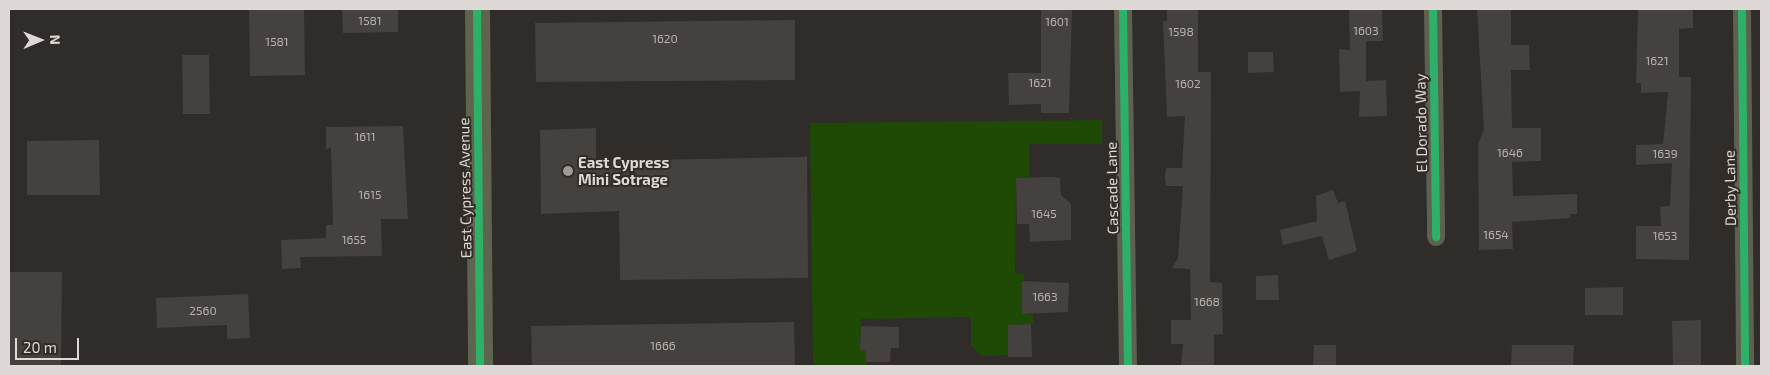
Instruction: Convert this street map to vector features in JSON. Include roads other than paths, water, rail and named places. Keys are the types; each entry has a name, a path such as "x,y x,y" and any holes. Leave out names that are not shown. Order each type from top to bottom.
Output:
{"main road":[{"name":"East Cypress Avenue","path":"477,9 480,366"}],"street":[{"name":"Cascade Lane","path":"1123,9 1128,366"},
{"name":"El Dorado Way","path":"1434,9 1436,237"},
{"name":"Derby Lane","path":"1742,9 1753,283 1745,366"}],"place":[{"name":"East Cypress Mini Sotrage","path":"568,171"}]}
